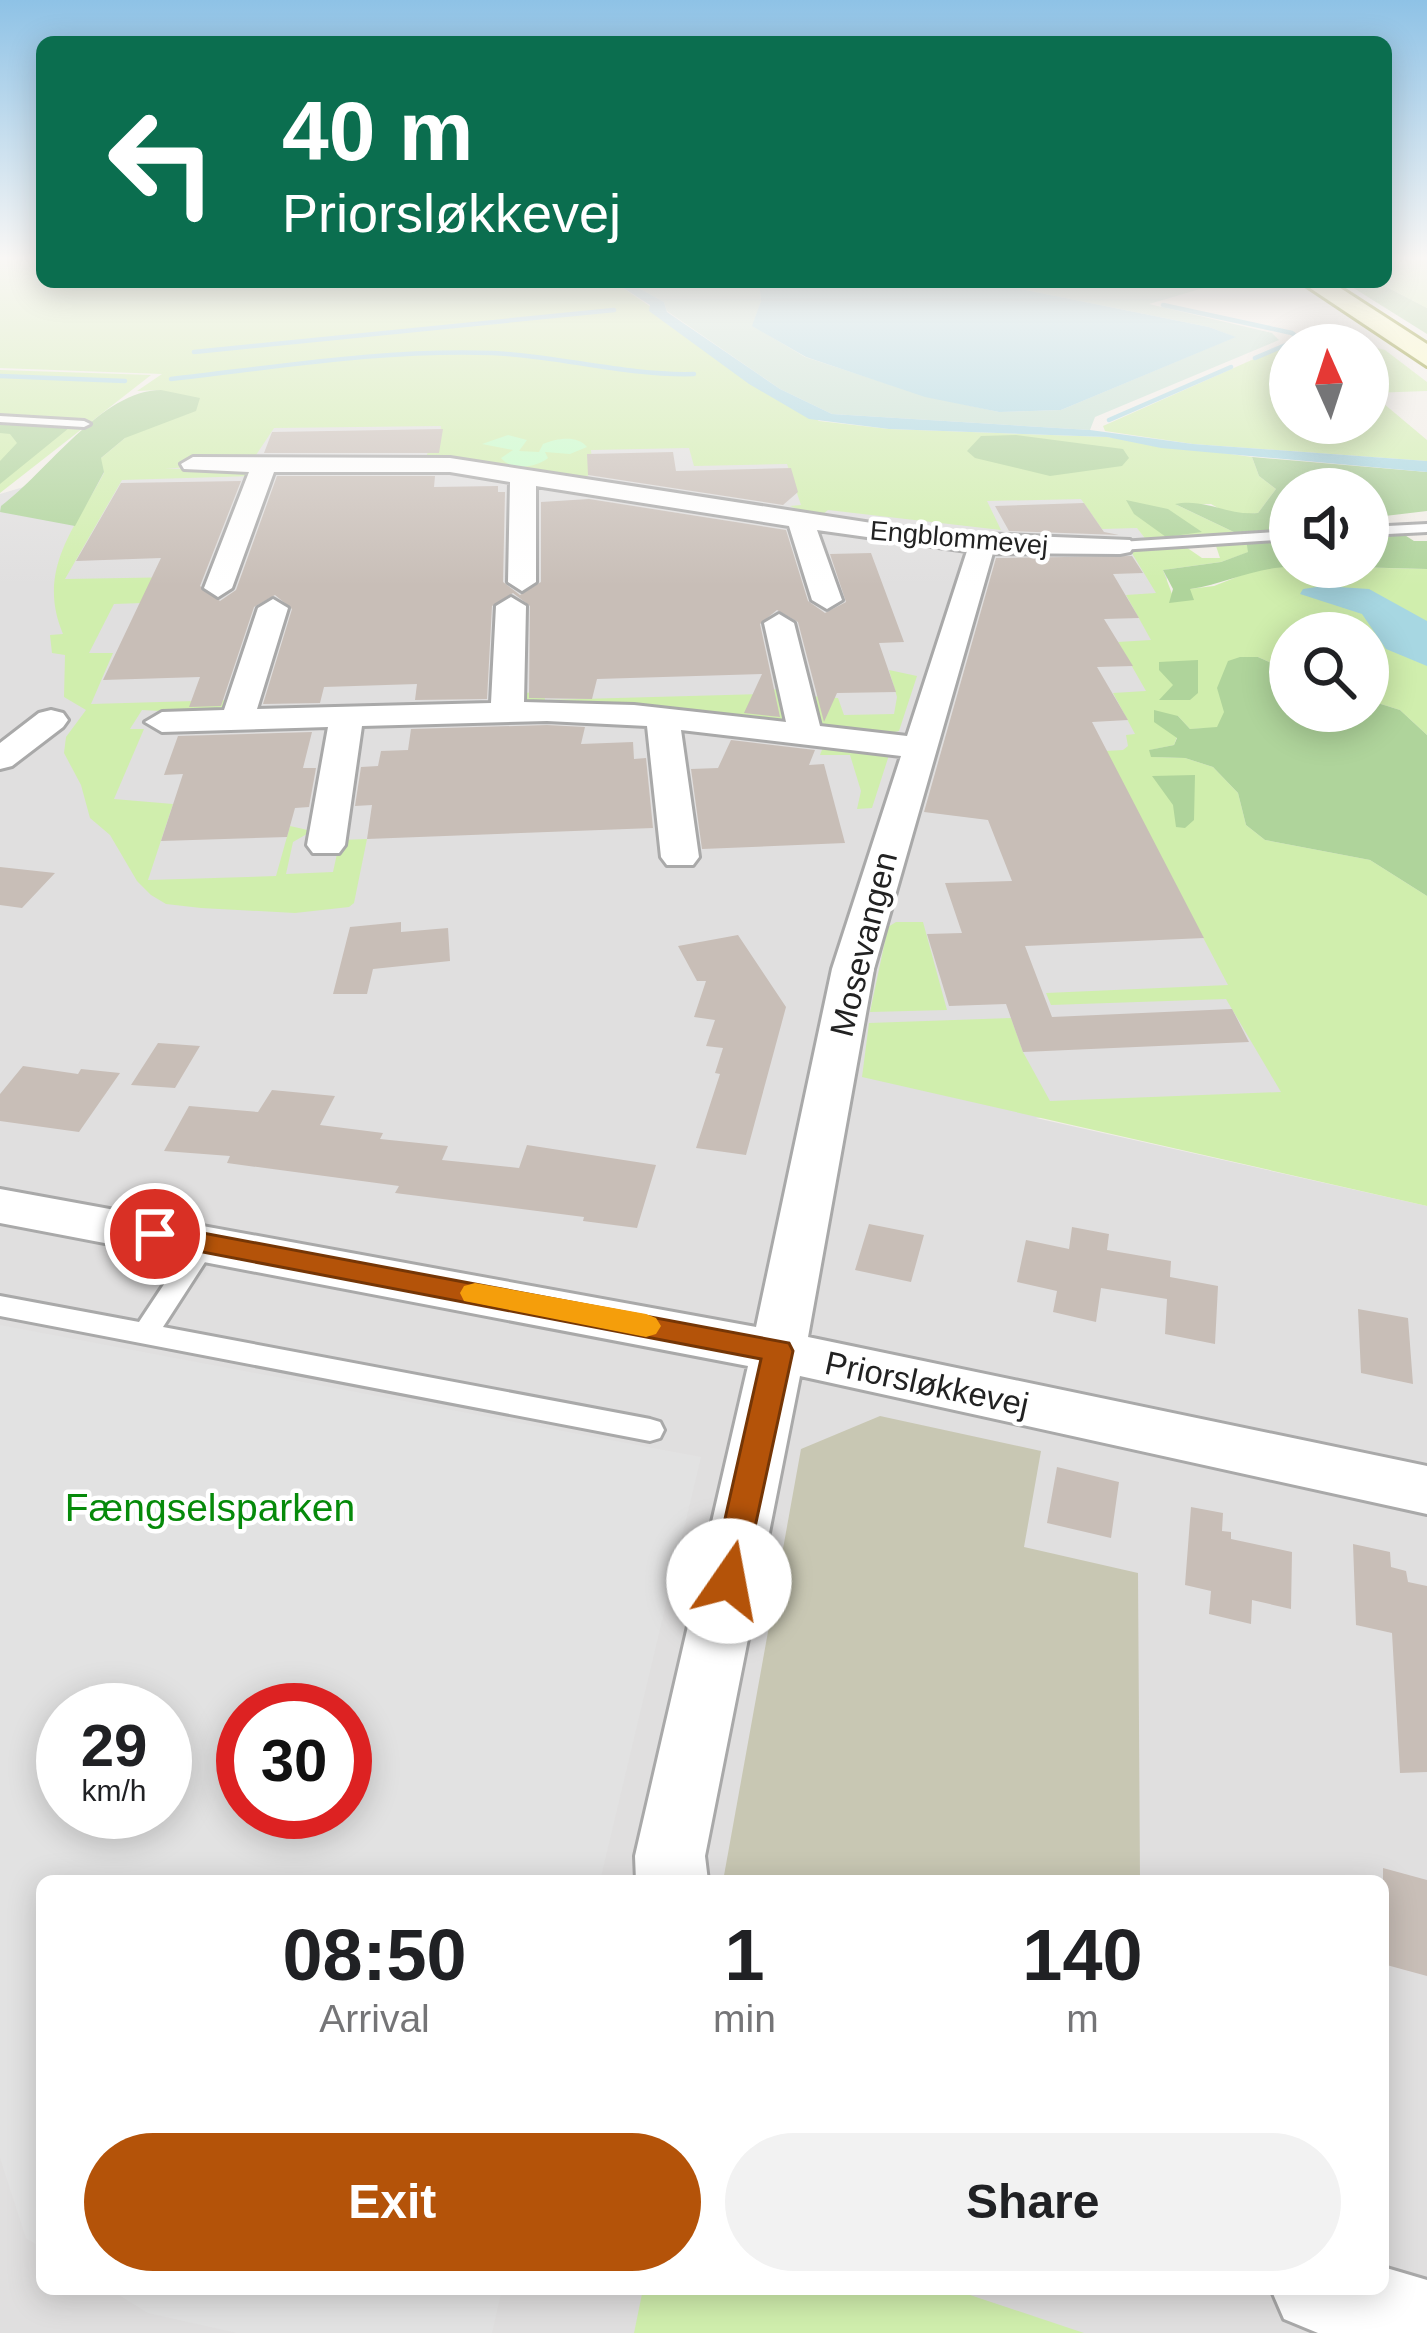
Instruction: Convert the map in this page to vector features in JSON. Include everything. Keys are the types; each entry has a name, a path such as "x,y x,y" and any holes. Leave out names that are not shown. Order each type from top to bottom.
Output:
{"street":[{"name":"Engblommevej","path":"193,464 392,462 524,473 982,545 1120,546"},
{"path":"218,588 264,464"},
{"path":"507,711 524,473"},
{"path":"800,520 827,600"},
{"name":"Mosevangen","path":"672,1875 670,1856 778,1351 853,968 882,860 982,545"},
{"path":"238,720 273,608"},
{"path":"778,622 806,734"},
{"path":"162,722 507,711 663,718 920,748"},
{"path":"326,845 347,716"},
{"path":"663,718 680,857"},
{"path":"0,759 51,720"},
{"name":"Priorsløkkevej","path":"0,1206 778,1351 1427,1490"},
{"path":"1334,2295 1427,2323"}],"lane":[{"path":"0,419 84,424"},
{"path":"1389,530 1427,528"},
{"path":"1120,546 1269,536"},
{"path":"145,1334 205,1242"},
{"path":"0,1306 650,1430"}],"shaded area":[{"path":"749,368 838,368 925,396 999,412 1061,410 1161,368 1212,368 1095,417 1090,430 832,414"},
{"path":"465,422 1115,497 1168,570 1144,767 1301,1058 1294,1101 1036,1118 1427,1206 1427,2333 0,2333 0,494 236,424"},
{"name":"Fængselsparken","path":"0,1325 701,1457 601,1875 36,1875 36,2244 26,2238 0,2158"},
{"path":"880,1416 1041,1451 1024,1547 1138,1573 1140,1875 724,1875 801,1449"},
{"path":"119,2295 501,2295 492,2333 237,2333 148,2313"}],"green space":[{"path":"0,368 741,368 819,421 889,429 1107,437 1252,457 1259,476 1269,484 1269,498 1258,513 1232,516 1211,504 1177,505 1238,534 1147,541 1137,528 1102,529 1081,499 987,501 1001,530 828,510 818,518 790,506 801,505 787,464 694,466 689,448 591,450 593,472 583,479 425,460 428,452 438,451 441,426 274,428 252,461 165,469 255,468 252,476 122,480 65,579 184,577 172,602 114,604 89,653 113,653 91,704 230,700 227,708 214,714 142,710 130,729 144,729 114,799 173,804 148,880 276,876 290,826 312,831 293,842 286,874 333,872 340,840 367,839 354,903 349,907 295,913 201,908 166,904 151,895 137,881 110,835 90,818 81,785 64,753 66,737 86,710 64,697 65,655 52,653 50,635 63,634 56,611 56,569 104,473 100,459 125,438 161,390 137,391 162,374"},
{"path":"1234,368 1269,368 1269,444 1389,444 1389,408 1427,440 1427,461 1193,444 1105,431 1103,426"},
{"path":"1389,368 1408,368 1427,382 1427,391 1389,392"},
{"path":"0,370 151,375 0,493"},
{"path":"161,390 200,398 196,411 125,438 101,458 104,472 75,526 0,512 1,506 97,418 118,403"},
{"path":"0,422 69,428 0,484 0,461 17,443 10,434 0,433"},
{"path":"508,435 527,440 519,451 539,452 543,444 567,439 587,447 570,454 545,452 548,458 543,461 517,466 501,458 513,450 482,444"},
{"path":"1016,435 1123,449 1129,458 1122,466 1050,476 975,458 967,451 981,436"},
{"path":"1252,457 1380,468 1269,468 1269,484 1259,476"},
{"path":"1389,469 1427,472 1427,511 1389,516"},
{"path":"1269,498 1269,532 1238,534 1175,504 1196,503 1258,513"},
{"path":"1126,500 1168,509 1202,532 1166,537 1134,514"},
{"path":"1389,533 1427,541 1427,569 1389,568"},
{"path":"1269,538 1269,570 1190,589 1194,600 1169,603 1173,589 1163,570 1221,562 1248,552 1246,539"},
{"path":"1246,539 1249,552 1221,562 1163,570 1172,594 1193,599 1189,589 1214,586 1262,567 1269,567 1269,588 1389,588 1389,568 1427,569 1427,735 1400,710 1389,707 1389,612 1269,612 1269,662 1258,657 1217,728 1190,729 1178,716 1167,727 1177,737 1174,745 1150,750 1152,757 1185,758 1213,767 1238,793 1246,825 1265,840 1370,860 1427,896 1427,1206 862,1077 869,1023 1011,1018 1050,1101 1281,1092 1226,999 1051,1005 1046,993 1228,985 1105,751 1123,750 1128,746 1126,735 1135,734 1113,693 1146,691 1118,642 1151,640 1126,595 1156,593 1130,550 1186,547 1202,558 1220,558 1215,543"},
{"path":"1258,657 1269,662 1269,732 1389,732 1389,707 1400,710 1427,735 1427,896 1370,860 1265,840 1246,825 1238,793 1213,767 1185,758 1151,757 1149,750 1174,745 1177,738 1154,722 1154,710 1178,716 1190,729 1217,727 1224,712 1217,688 1228,661"},
{"path":"1198,660 1198,693 1190,700 1159,700 1173,685 1159,670 1159,662"},
{"path":"889,670 917,676 899,731 858,733 816,721 809,696 838,698 844,715 894,714 897,697"},
{"path":"784,689 788,717 781,723 526,703 520,698 521,693 544,692 545,700 762,694 762,690"},
{"path":"825,742 882,749 889,755 872,808 857,809 861,791 850,755 820,755"},
{"path":"1195,775 1194,820 1185,828 1176,827 1173,805 1152,776"},
{"path":"896,922 923,922 947,1010 870,1012 888,927"},
{"path":"642,2295 970,2295 1084,2333 634,2333"}],"water":[{"path":"727,368 749,368 832,414 1090,430 1193,444 1427,461 1427,472 1161,448 1107,437 889,429 809,419"},
{"path":"838,368 1162,368 1061,410 999,412 925,397"},
{"path":"1303,589 1369,589 1427,621 1427,666 1389,650 1389,612 1356,612 1300,594"}],"building":[{"path":"443,429 439,453 264,453 272,432"},
{"path":"673,452 676,471 791,468 798,492 783,505 588,475 587,454"},
{"path":"277,476 435,476 434,487 498,486 498,492 505,492 503,582 520,595 541,582 541,502 589,499 786,530 808,601 825,613 846,602 830,554 871,553 904,642 879,643 896,692 837,693 824,722 798,622 777,610 760,624 780,717 744,713 762,674 597,679 592,699 529,698 530,606 513,593 492,606 487,699 415,700 417,684 324,687 320,703 263,704 292,609 275,595 254,607 221,706 189,707 200,677 103,680 161,558 76,561 121,483 241,481 200,586 220,601 236,590"},
{"path":"1084,503 1104,532 1119,535 1009,531 995,506"},
{"path":"1132,556 1143,573 1113,574 1139,618 1104,619 1133,666 1097,667 1128,720 1092,722 1204,938 1025,946 1052,1017 1232,1009 1249,1042 1023,1052 1006,1004 949,1006 927,934 962,933 945,883 1012,881 988,820 924,812 996,558"},
{"path":"585,727 581,744 633,742 634,759 646,758 653,828 367,839 372,805 355,806 361,767 378,766 381,751 408,750 411,729"},
{"path":"312,732 303,768 316,768 309,807 295,808 287,837 161,841 183,774 164,775 178,736"},
{"path":"731,740 815,750 809,765 824,764 845,843 702,849 691,769 718,768"},
{"path":"0,867 55,873 22,908 0,905"},
{"path":"401,922 401,932 448,928 450,961 373,969 367,994 333,994 350,927"},
{"path":"738,935 786,1007 746,1155 696,1148 720,1074 715,1073 723,1048 706,1046 715,1020 694,1017 706,981 697,981 678,946"},
{"path":"158,1043 200,1046 175,1088 131,1085"},
{"path":"23,1066 78,1074 81,1069 120,1073 79,1132 0,1121 0,1094"},
{"path":"272,1090 335,1096 320,1125 383,1133 380,1139 448,1146 442,1160 519,1168 527,1145 656,1165 637,1228 395,1193 399,1186 227,1163 230,1156 164,1151 189,1106 258,1112"},
{"path":"869,1224 924,1235 911,1282 855,1270"},
{"path":"1072,1227 1109,1234 1107,1250 1171,1261 1170,1277 1218,1286 1215,1344 1165,1334 1167,1299 1101,1288 1096,1322 1053,1312 1057,1291 1017,1282 1026,1240 1069,1249"},
{"path":"1358,1309 1408,1318 1413,1384 1361,1373"},
{"path":"1057,1467 1119,1482 1111,1538 1047,1523"},
{"path":"1191,1507 1223,1513 1222,1531 1231,1532 1231,1539 1292,1552 1291,1609 1252,1600 1251,1624 1209,1614 1211,1591 1185,1585"},
{"path":"1353,1544 1390,1552 1391,1567 1406,1571 1408,1582 1427,1586 1427,1772 1400,1773 1392,1633 1356,1625"},
{"path":"1383,1868 1427,1880 1427,1976 1389,1966 1389,1875 1383,1875"}],"waterway":[{"path":"171,379 265,368"},
{"path":"613,368 694,374"},
{"path":"1109,420 1229,368"},
{"path":"0,376 125,381"}],"slow traffic":[{"path":"475,1293 646,1326"}],"route":[{"path":"155,1234 778,1351 729,1581"}]}
